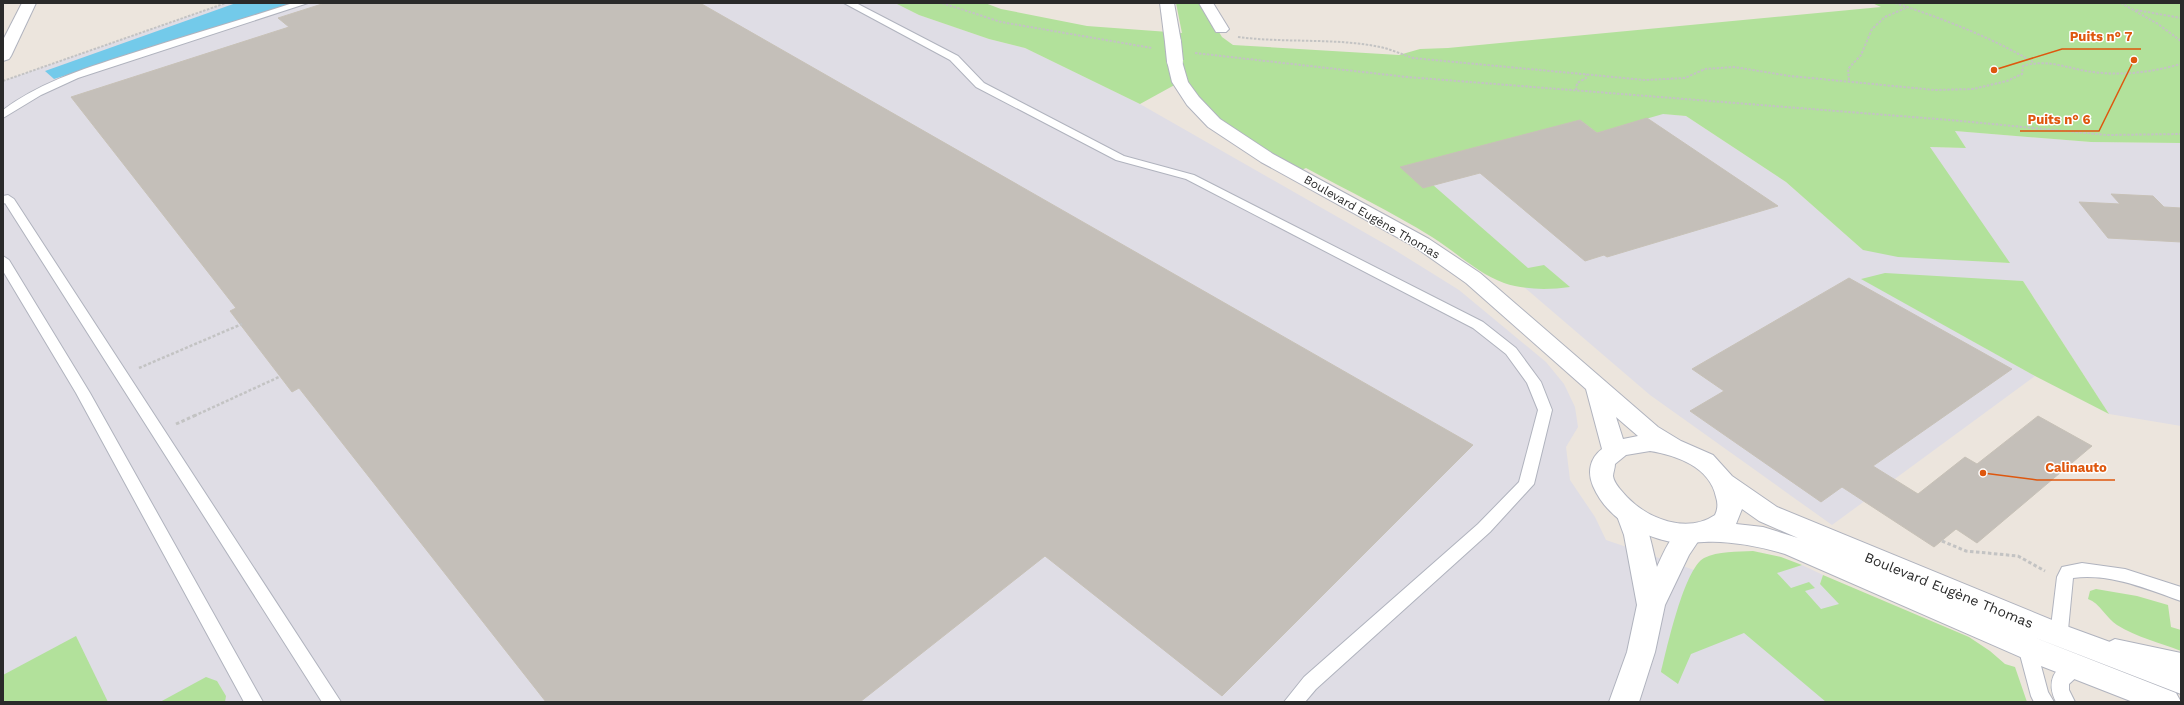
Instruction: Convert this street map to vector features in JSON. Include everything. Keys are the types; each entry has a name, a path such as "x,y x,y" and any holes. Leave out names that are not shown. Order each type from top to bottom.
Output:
{"main road":[{"path":"3,56 29,3"},
{"path":"1166,45 1167,3"},
{"path":"1206,3 1221,30"},
{"name":"Boulevard Eugène Thomas","path":"1166,45 1181,57 1180,82 1194,101 1214,123 1267,158 1422,243 1467,273 1650,432 1672,446"},
{"path":"1596,386 1614,449"},
{"path":"1650,442 1672,446 1703,461 1716,472 1725,483 1731,496 1731,507 1728,518 1719,526 1699,533 1671,533 1652,528 1630,516 1608,494 1602,481 1601,469 1605,458 1614,449 1630,443 1650,442"},
{"name":"Boulevard Eugène Thomas","path":"1725,483 1768,514 1846,548 2059,635 2181,681"},
{"path":"1630,516 1637,535 1651,605"},
{"path":"1624,702 1641,652 1651,605 1679,549 1699,533"},
{"name":"Boulevard Eugène Thomas","path":"1699,533 1763,537 1794,547 2027,647 2166,702"}],"lane":[{"path":"3,115 18,102 48,86 69,78 303,3"},
{"path":"849,3 954,58 980,85 1120,158 1190,177 1478,325 1511,351 1534,382 1545,410 1526,484 1484,528 1310,683 1293,702"},
{"path":"3,200 8,199 332,702"},
{"path":"3,260 83,394 254,702"},
{"path":"1794,547 1837,555 2030,636 2181,693"},
{"path":"2181,594 2134,579 2095,571 2078,570 2068,572 2064,577 2059,635 2181,661"},
{"path":"2027,647 2040,696 2045,702"},
{"path":"2066,702 2058,688 2059,681 2075,667"}],"path":[{"path":"3,81 226,3"},
{"path":"942,3 1001,22 1166,45"},
{"path":"1896,3 1994,40 2033,62"},
{"path":"2121,3 2134,9 2181,41"},
{"path":"1849,80 1848,69 1861,55 1872,29 1885,17 1908,7"},
{"path":"2134,9 2181,18"},
{"path":"1242,38 1349,42 1377,46 1413,58 1645,80 1685,78 1705,69 1734,68 1790,76 1849,80 1935,90 1973,89 2007,81 2022,74 2023,66 2033,62 2049,62 2091,72 2128,75 2161,70 2181,64"},
{"path":"1181,57 2107,135 2181,134"},
{"path":"1576,90 1577,83 1586,78 1587,74"},
{"path":"122,376 242,324"},
{"path":"158,432 279,377"},
{"path":"1942,541 1966,551 2018,556 2038,569 2064,577"}],"shaded area":[{"path":"226,3 895,3 919,15 989,39 1025,48 1140,104 1390,247 1459,290 1546,362 1564,384 1575,407 1578,427 1566,447 1570,480 1595,517 1606,540 1703,573 1786,569 1802,565 1823,575 1820,584 1972,702 3,702 3,81"},
{"path":"1567,105 1686,116 1786,182 1863,250 1958,260 2009,263 1929,147 1966,148 1955,131 2091,142 2181,143 2181,426 2109,414 2023,281 1862,279 2035,376 1832,525 1650,395 1370,155"}],"green space":[{"path":"895,3 985,3 1001,9 1087,26 1182,33 1176,3 1201,3 1222,37 1233,45 1399,55 1420,49 1448,48 1881,7 1872,3 2181,3 2181,143 2091,142 1955,131 1966,148 1930,147 2010,263 1898,257 1863,250 1786,182 1686,116 1663,114 1597,133 1580,120 1433,185 1528,268 1544,265 1570,287 1553,289 1528,288 1504,283 1494,279 1417,228 1306,168 1295,173 1214,123 1180,82 1140,104 1025,48 989,39 919,15"},
{"path":"1885,273 2023,281 2109,414 2035,376 1861,279"},
{"path":"1753,551 1781,557 1802,565 1777,573 1791,588 1809,582 1815,588 1805,591 1821,609 1839,604 1820,584 1823,575 1969,637 1990,651 2005,664 2015,667 2027,702 1826,702 1744,633 1691,654 1678,684 1661,672 1677,610 1690,577 1697,565 1704,558 1715,554 1728,552"},
{"path":"2096,589 2137,596 2168,605 2171,627 2181,630 2181,651 2140,636 2117,625 2100,607 2088,599 2090,591"},
{"path":"76,636 108,702 3,702 3,675"},
{"path":"206,677 217,681 226,696 225,702 160,702"}],"water":[{"path":"236,3 292,3 54,79 45,71"}],"building":[{"path":"325,3 700,3 1473,445 1222,696 1045,556 860,702 546,702 299,388 292,392 230,311 236,308 71,97 289,27 278,18"},
{"path":"1647,118 1778,206 1607,257 1604,255 1585,261 1480,173 1423,188 1400,167 1580,120 1597,133"},
{"path":"2111,194 2153,196 2164,207 2181,208 2181,242 2108,238 2079,202 2120,204"},
{"path":"1849,278 2012,369 1873,466 1918,494 1965,457 1977,464 2038,416 2092,446 1977,543 1956,529 1934,547 1842,487 1821,502 1690,411 1724,391 1692,369"}],"place":[{"name":"Puits n° 6","path":"2134,60"},
{"name":"Puits n° 7","path":"1994,70"},
{"name":"Calinauto","path":"1983,473"}]}
